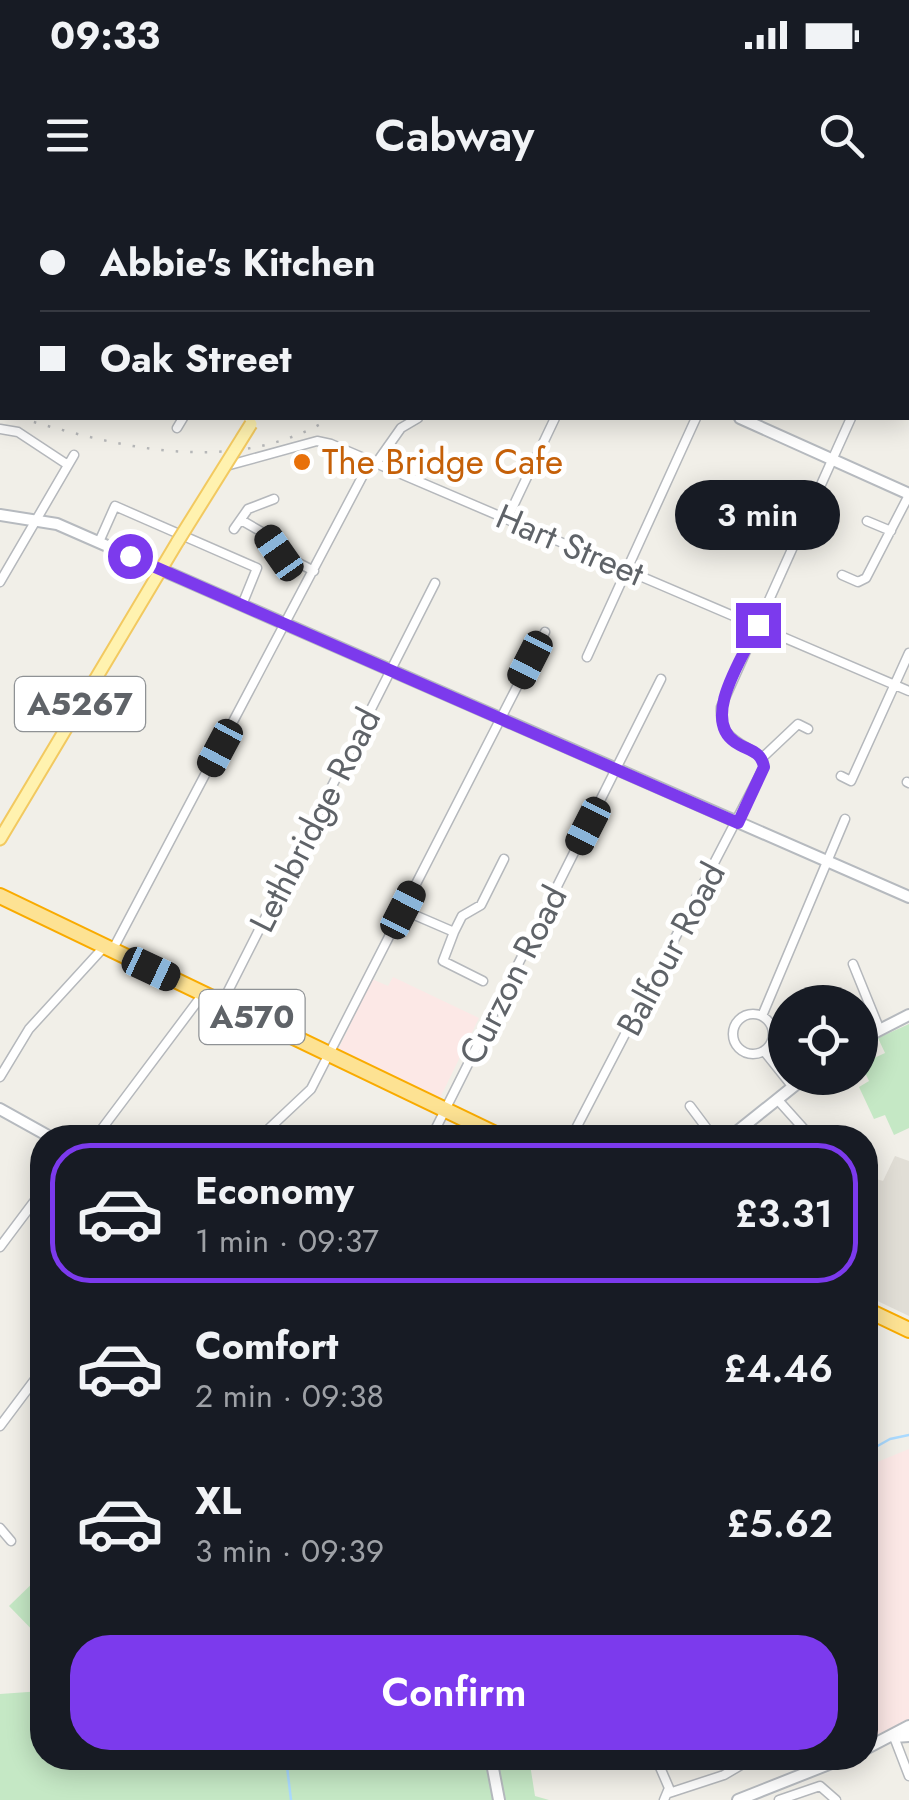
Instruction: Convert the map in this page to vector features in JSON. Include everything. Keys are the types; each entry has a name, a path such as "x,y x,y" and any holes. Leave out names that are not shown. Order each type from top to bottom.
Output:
{"highway":[{"name":"A570","path":"0,896 477,1125"},
{"path":"878,1315 909,1330"}],"main road":[{"name":"A5267","path":"0,839 253,421"}],"street":[{"path":"176,428 182,420"},
{"path":"0,1077 28,1029 108,949 374,461 400,428 414,420"},
{"path":"508,518 554,420"},
{"path":"587,657 695,420"},
{"path":"744,420 909,494 866,578 858,582 842,575"},
{"path":"808,729 798,724 762,758 732,740 720,722 722,706 850,420"},
{"path":"0,429 18,432 68,465"},
{"name":"Hart Street","path":"226,466 317,442 374,461 909,692"},
{"path":"0,582 74,455"},
{"path":"258,488 262,501"},
{"path":"234,528 262,501 274,499"},
{"path":"99,542 115,506 257,568 242,604"},
{"path":"0,514 38,518 99,542 909,896"},
{"path":"241,520 267,536 279,553 314,570"},
{"path":"867,521 891,531"},
{"path":"886,543 896,550"},
{"name":"Lethbridge Road","path":"222,1003 435,583"},
{"path":"272,1125 312,1089 545,632"},
{"path":"841,776 851,781 909,653"},
{"name":"Curzon Road","path":"438,1125 661,679"},
{"name":"Balfour Road","path":"578,1125 738,823 764,767 762,758"},
{"path":"762,1016 845,818"},
{"path":"483,982 444,961 462,916 481,905 504,859"},
{"path":"403,910 454,932"},
{"path":"853,964 880,1028 909,1016"},
{"path":"105,1125 203,994"},
{"path":"762,1016 742,1017 733,1035 744,1052 764,1051"},
{"path":"762,1016 773,1036 764,1051"},
{"path":"764,1051 768,1056"},
{"path":"744,1125 782,1095"},
{"path":"777,1099 800,1125"},
{"path":"690,1106 704,1125"},
{"path":"0,1109 30,1126"},
{"path":"0,1247 30,1207"},
{"path":"0,1426 30,1386"},
{"path":"0,1528 11,1541"},
{"path":"878,1744 909,1726"},
{"path":"894,1737 909,1736"},
{"path":"894,1737 909,1776"},
{"path":"493,1770 498,1800"},
{"path":"659,1770 666,1796 734,1770"},
{"path":"738,1800 814,1770"},
{"path":"779,1800 820,1786 836,1800"}],"shaded area":[{"path":"393,977 479,1018 440,1098 338,1050 372,979 388,986"},
{"path":"895,1156 909,1161 909,1316 878,1301 878,1180 883,1181"},
{"path":"909,1449 909,1723 878,1734 878,1462"}],"green space":[{"path":"909,1024 909,1128 894,1135 885,1115 874,1119 863,1095 878,1095 878,1056 885,1053 878,1038"},
{"path":"30,1586 30,1628 9,1606"},
{"path":"30,1692 30,1770 489,1770 495,1800 0,1800 0,1694"},
{"path":"499,1770 531,1770 535,1796 549,1800 504,1800"}],"waterway":[{"path":"878,1446 909,1435"},
{"path":"287,1770 291,1800"}],"railway":[{"path":"27,420 138,447 217,452 256,447 294,436 327,420"}],"place":[{"name":"The Bridge Cafe","path":"302,462"}],"route":[{"path":"130,556 738,823 764,767 762,758 732,740 720,722 722,706 758,625"}]}
